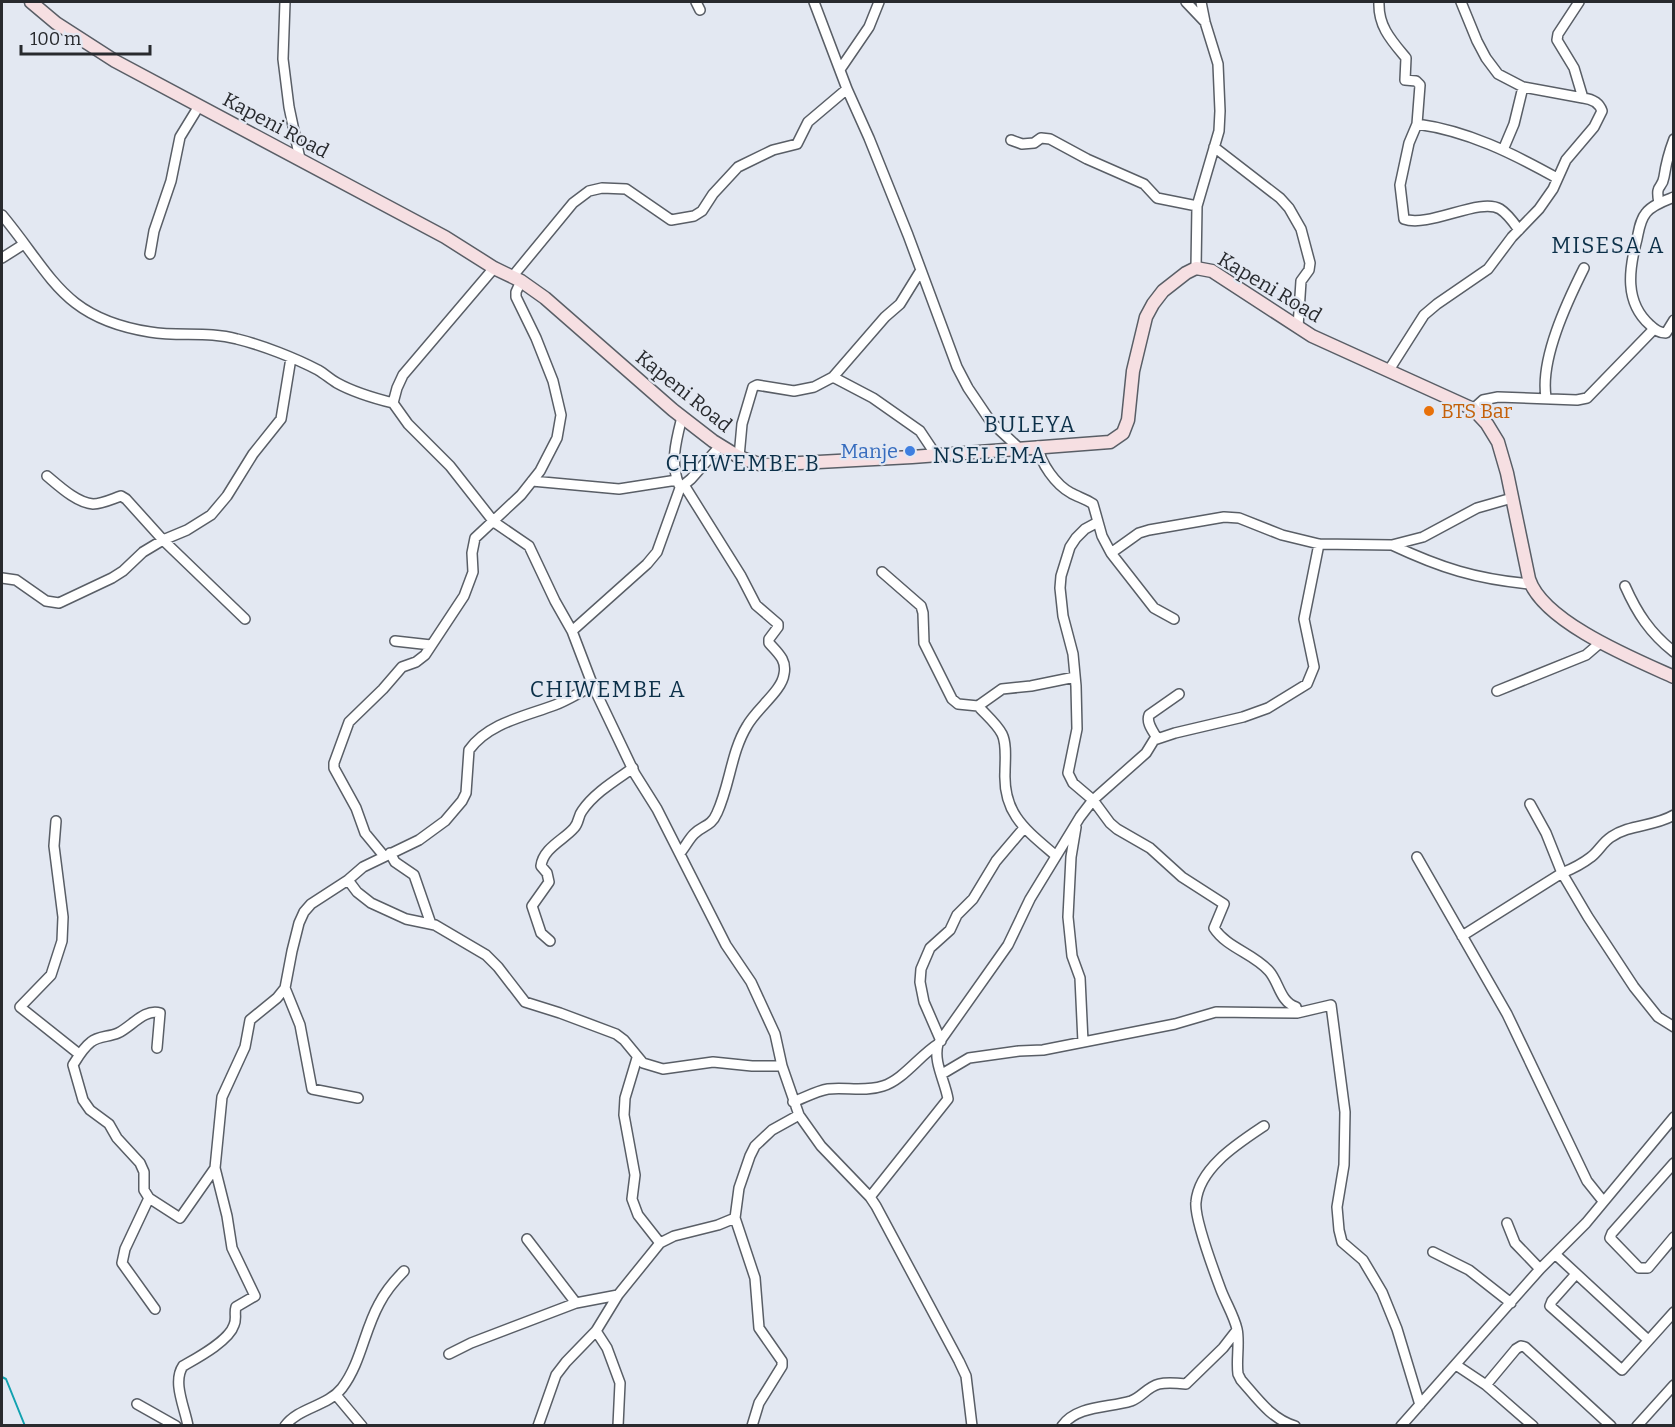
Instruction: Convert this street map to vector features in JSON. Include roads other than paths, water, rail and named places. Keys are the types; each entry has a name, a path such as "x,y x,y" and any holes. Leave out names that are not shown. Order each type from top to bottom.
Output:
{"main road":[{"name":"Kapeni Road","path":"32,2 78,39 445,237 494,268 517,279 571,320 682,417 720,446 739,457 762,465 1110,442 1123,433 1128,420 1133,371 1146,317 1153,304 1163,291 1185,273 1196,268 1212,271 1312,336 1473,409 1496,438 1512,498 1530,584 1556,613 1600,643 1674,677"}],"street":[{"path":"285,2 283,59 300,159"},
{"path":"814,2 921,270 957,367 991,422 1020,449"},
{"path":"841,68 869,27 879,2"},
{"path":"1186,2 1205,22"},
{"path":"1196,268 1197,206 1219,131 1220,80 1218,64 1201,2"},
{"path":"1379,2 1379,14 1384,31 1406,58 1405,80 1416,81 1420,85 1417,123 1409,143 1400,185 1405,219 1428,220 1457,212 1495,207 1504,212 1519,230"},
{"path":"1389,370 1424,315 1488,270 1548,197 1566,160 1594,128 1602,114 1596,102 1523,87 1498,74 1486,58 1461,2"},
{"path":"1579,2 1558,34 1557,40 1574,68 1583,98"},
{"path":"1503,150 1514,124 1523,87"},
{"path":"431,924 414,875 395,862 364,833 356,808 334,768 334,763 349,722 402,667 421,658 432,645 467,590 473,572 472,553 475,538 521,495 553,446 561,416 553,381 516,297 517,279 531,253 581,196 602,188 621,188 626,189 669,219 697,215 702,212 720,185 738,167 773,150 797,144 808,122 847,89"},
{"path":"150,254 154,231 171,181 180,137 199,106"},
{"path":"1417,123 1445,128 1503,150 1557,178"},
{"path":"1011,140 1022,144 1034,143 1041,138 1050,139 1087,159 1144,184 1157,198 1197,206"},
{"path":"1659,203 1657,189 1664,179 1666,162 1674,139"},
{"path":"1214,147 1280,198 1298,223 1311,263 1309,270 1300,281 1298,327"},
{"path":"1674,197 1659,203 1644,214 1631,267 1630,283 1631,294 1642,319 1661,333 1666,333 1674,320"},
{"path":"2,214 54,286 80,308 117,325 150,332 207,334 237,339 319,370 360,394 393,403 408,424 450,466 494,522 529,546 572,631 593,686 633,768 680,853 726,945 751,982 775,1034 782,1066 799,1115 821,1146 870,1197 966,1376 972,1425"},
{"path":"2,258 24,244"},
{"path":"393,403 403,375 494,268"},
{"path":"1546,397 1544,384 1552,348 1567,302 1584,268"},
{"path":"739,457 742,424 753,387 757,385 794,392 814,387 833,377 885,317 900,304 921,270"},
{"path":"1473,409 1480,402 1489,398 1546,397 1577,400 1587,398 1654,328"},
{"path":"2,578 16,580 46,601 59,603 119,574 143,552 187,531 211,515 227,496 253,454 281,419 291,358"},
{"path":"833,377 873,398 921,431 936,455"},
{"path":"680,853 695,833 710,825 717,815 731,775 740,738 759,708 780,687 785,669 782,657 769,643 778,624 756,605 741,576 680,484 674,471 674,450 682,417"},
{"path":"572,631 647,564 657,552 680,484 720,446"},
{"path":"1038,446 1044,464 1061,484 1070,492 1093,504 1102,536 1112,553 1155,608 1174,619"},
{"path":"47,476 72,495 90,504 121,496 126,499 164,540 245,619"},
{"path":"532,481 620,489 680,484"},
{"path":"1112,553 1139,533 1224,517 1239,518 1282,535 1319,544 1392,545 1423,537 1477,508 1512,498"},
{"path":"1098,522 1085,529 1070,546 1061,576 1060,588 1064,616 1073,654 1077,729 1068,773 1073,783 1093,800 1117,830 1150,848 1182,877 1224,904 1214,928 1217,933 1234,948 1251,956 1266,968 1271,973 1282,996 1291,1006 1296,1007 1297,1013"},
{"path":"793,1102 828,1089 851,1090 884,1086 940,1042 1008,945 1030,898 1080,817 1093,800 1146,753 1157,738 1243,717 1274,705 1307,684 1314,666 1304,619 1319,544"},
{"path":"1392,545 1446,569 1502,582 1530,584"},
{"path":"882,572 921,606 924,642 952,699 958,704 978,706 1002,689 1075,677"},
{"path":"1625,586 1642,620 1658,639 1674,652"},
{"path":"395,641 432,645"},
{"path":"1497,691 1578,658 1600,643"},
{"path":"189,1425 178,1382 180,1370 212,1348 227,1334 234,1326 236,1307 255,1296 232,1248 215,1168 222,1100 245,1047 250,1020 277,998 285,988 299,923 304,912 311,904 348,880 363,867 432,831 445,821 466,793 469,750 486,733 558,704 593,686"},
{"path":"1157,738 1149,724 1149,715 1179,694"},
{"path":"978,706 1003,736 1004,783 1007,800 1014,814 1024,828 1056,855"},
{"path":"550,941 542,933 532,906 549,882 547,873 541,866 542,861 554,844 575,827 582,810 605,788 633,768"},
{"path":"1530,804 1576,899 1634,987 1658,1017 1674,1027"},
{"path":"1462,936 1591,857 1610,837 1648,823 1660,822 1674,815"},
{"path":"1080,817 1071,857 1068,917 1072,956 1080,978 1083,1042"},
{"path":"56,821 54,846 63,917 62,941 51,975 20,1007 79,1054"},
{"path":"870,1197 948,1097 937,1054 940,1042 921,990 921,969 930,948 950,930 957,915 973,898 996,861 1024,828"},
{"path":"1417,857 1508,1014 1587,1181 1603,1201"},
{"path":"348,880 357,892 371,903 406,919 431,924 492,959 525,1002 616,1035 624,1040 637,1058 648,1065 663,1069 713,1062 782,1066"},
{"path":"285,988 300,1025 312,1089 358,1098"},
{"path":"942,1074 969,1058 1043,1050 1175,1024 1216,1012 1297,1013 1328,1005 1332,1008 1345,1112 1344,1165 1337,1207 1339,1230 1342,1242 1367,1266 1382,1292 1397,1329 1420,1405"},
{"path":"157,1048 160,1013 156,1011 116,1034 92,1040 79,1054 73,1065 83,1100 90,1110 110,1124 117,1138 140,1163 144,1172 144,1190 149,1198 180,1218 215,1168"},
{"path":"637,1058 625,1098 624,1115 635,1174 632,1199 638,1215 660,1243"},
{"path":"752,1425 756,1411 782,1366 782,1361 759,1328 755,1278 735,1218 739,1188 755,1146 772,1130 799,1115"},
{"path":"1401,1425 1540,1269 1586,1223 1673,1118"},
{"path":"1264,1126 1244,1139 1211,1169 1201,1182 1196,1204 1198,1220 1237,1330 1236,1366 1241,1380 1279,1420 1295,1425"},
{"path":"1674,1164 1610,1238 1639,1268 1644,1270 1674,1237"},
{"path":"149,1198 125,1250 122,1263 155,1309"},
{"path":"538,1425 556,1375 596,1331 618,1296 660,1243 674,1236 718,1225 735,1218"},
{"path":"1507,1223 1515,1243 1540,1269"},
{"path":"527,1239 576,1303"},
{"path":"1433,1252 1469,1270 1511,1303"},
{"path":"1555,1254 1648,1340"},
{"path":"285,1425 336,1395 354,1370 378,1306 404,1271"},
{"path":"1575,1274 1550,1306 1622,1370 1674,1312"},
{"path":"449,1354 471,1343 576,1303 618,1296"},
{"path":"1062,1425 1079,1413 1132,1401 1147,1389 1161,1383 1186,1384 1223,1348 1237,1330"},
{"path":"596,1331 607,1348 620,1383 618,1425"},
{"path":"1486,1385 1516,1348 1525,1347 1611,1425"},
{"path":"1456,1365 1486,1385 1533,1425"},
{"path":"1637,1425 1674,1385"},
{"path":"336,1395 362,1425"},
{"path":"137,1404 176,1425"}],"waterway":[{"path":"2,1377 6,1379 25,1426"}],"place":[{"name":"BTS Bar","path":"1429,411"},
{"name":"Manje","path":"910,451"}],"district":[{"name":"MISESA A","path":"1608,245"},
{"name":"BULEYA","path":"1030,424"},
{"name":"NSELEMA","path":"990,455"},
{"name":"CHIWEMBE B","path":"743,463"},
{"name":"CHIWEMBE A","path":"608,689"}]}
